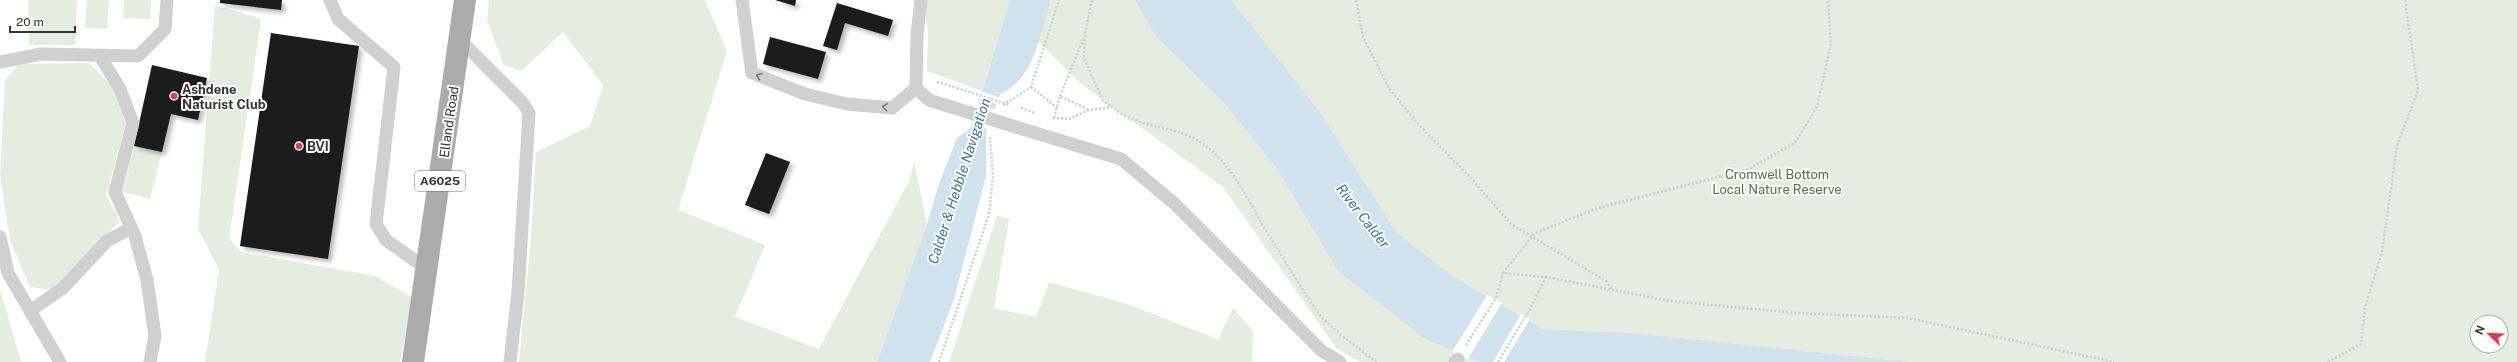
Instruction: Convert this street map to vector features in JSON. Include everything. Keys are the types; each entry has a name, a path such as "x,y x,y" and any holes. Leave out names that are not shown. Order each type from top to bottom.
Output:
{"main road":[{"name":"Elland Road","path":"413,362 461,41 465,0"}],"lane":[{"path":"0,62 41,54 138,56 165,29 167,0"},
{"path":"330,0 338,19 394,67 376,224 386,240 427,269"},
{"path":"742,0 752,73 805,94 847,104 892,108 916,88"},
{"path":"921,0 917,34 916,88 929,100 1121,159 1175,204 1322,352 1340,362"},
{"path":"461,41 522,102 529,113 518,284 510,362"},
{"path":"100,56 120,89 133,123 115,192 131,228 147,280 155,336 150,362"},
{"path":"30,311 63,288 107,241 131,228"},
{"path":"0,237 8,273 60,362"}],"path":[{"path":"1001,109 1004,103 1031,87 1058,0"},
{"path":"1092,0 1085,34 1084,58 1103,101 1122,116 1179,131 1206,145 1224,164 1242,190 1284,261 1318,312 1376,362"},
{"path":"1356,0 1363,37 1389,88 1419,125 1468,174 1511,224 1606,281 1613,291"},
{"path":"1456,360 1496,298 1503,274 1535,233 1598,208 1749,169 1795,143 1817,107 1831,44 1828,0"},
{"path":"2328,362 2361,344 2365,307 2382,252 2397,146 2418,90 2405,0"},
{"path":"1054,118 1060,96 1085,34"},
{"path":"1031,87 1057,108"},
{"path":"957,88 1041,115"},
{"path":"1060,96 1089,110"},
{"path":"1048,116 1069,119 1089,110 1112,107"},
{"path":"939,362 989,214 992,176 990,134"},
{"path":"1503,274 1546,277 1670,301 1796,313 1908,318 2114,362"},
{"path":"1498,362 1530,309 1546,277"}],"green space":[{"path":"29,0 77,0 75,45 29,45"},
{"path":"87,0 109,0 107,29 85,28"},
{"path":"124,0 151,0 150,19 123,18"},
{"path":"489,0 705,0 727,51 678,210 765,245 735,317 819,349 910,179 914,162 927,224 877,362 519,362 531,238 536,152 590,126 603,85 563,32 521,71 504,65 487,20"},
{"path":"923,0 1010,0 982,91 927,71 928,30"},
{"name":"Cromwell Bottom Local Nature Reserve","path":"1051,0 2517,0 2517,362 1360,362 1337,349 1223,187 1080,83 1037,40"},
{"path":"215,5 261,19 229,239 241,252 375,276 413,298 400,362 205,362 219,270 198,228"},
{"path":"89,63 112,86 126,124 106,195 120,221 53,290 30,287 10,240 0,175 5,80 19,64"},
{"path":"134,146 162,152 150,199 123,192"},
{"path":"997,215 1009,219 994,308 1036,317 1049,282 1127,304 1218,339 1233,308 1253,331 1252,361 1254,362 949,362"},
{"path":"0,289 21,362 0,362"}],"water":[{"name":"Calder & Hebble Navigation","path":"1010,0 1051,0 1039,40 1029,66 1021,78 1012,87 1000,94 986,133 986,176 954,299 930,362 877,362 927,224 939,184 957,138 971,128"},
{"name":"River Calder","path":"1135,0 1231,0 1319,111 1396,232 1453,277 1543,329 1639,334 1909,362 1479,362 1424,338 1338,271 1276,167 1227,106 1156,36"}],"pier":[{"path":"980,91 1001,98 998,104 978,98"},
{"path":"976,103 996,110 989,130 970,124"},
{"path":"1487,295 1502,303 1468,359 1452,352"},
{"path":"1521,314 1530,319 1504,362 1493,362"}],"building":[{"path":"220,0 282,0 281,10 220,3"},
{"path":"775,0 796,0 795,6"},
{"path":"837,3 893,20 888,36 845,23 837,50 823,46"},
{"name":"BVI","path":"271,33 359,46 328,259 240,246"},
{"path":"770,37 826,52 818,79 763,64"},
{"name":"Ashdene Naturist Club","path":"152,65 207,78 198,120 171,114 162,152 134,146"},
{"path":"766,153 790,162 769,214 745,205"}],"place":[{"name":"Ashdene Naturist Club","path":"174,96"},
{"name":"BVI","path":"299,146"}]}
